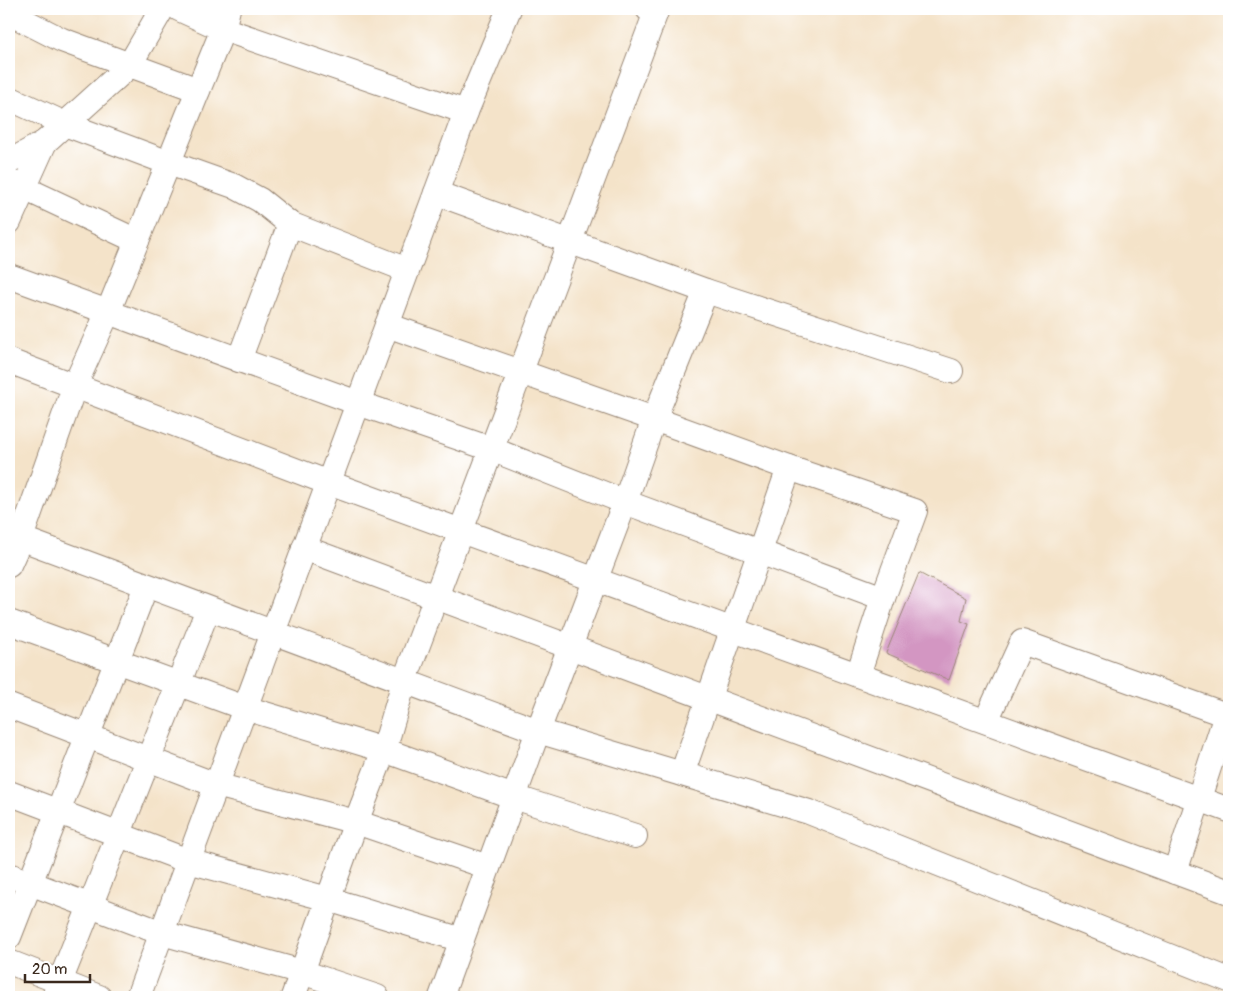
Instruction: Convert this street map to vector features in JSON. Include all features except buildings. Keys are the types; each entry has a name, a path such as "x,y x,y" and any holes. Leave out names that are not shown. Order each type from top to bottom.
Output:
{"street":[{"path":"9,162 45,142 129,66 162,9"},
{"path":"179,9 225,19 466,112"},
{"path":"138,997 466,112 510,9"},
{"path":"292,997 384,750 404,682 569,242 652,10"},
{"path":"9,13 62,40 198,90"},
{"path":"9,565 15,536 75,385 137,241 225,19"},
{"path":"9,98 66,124 234,186 260,200 290,224 407,270"},
{"path":"9,222 16,184 45,142"},
{"path":"16,184 137,241"},
{"path":"436,193 706,291 951,370"},
{"path":"240,360 290,224"},
{"path":"9,276 358,403 492,449 625,502 883,598"},
{"path":"441,997 654,419 706,291"},
{"path":"387,325 915,511 883,598 858,675"},
{"path":"9,361 329,483 1229,810"},
{"path":"682,774 789,468"},
{"path":"15,536 538,731 809,812 1229,980"},
{"path":"304,548 1229,892"},
{"path":"9,937 19,879 58,812 146,586"},
{"path":"57,990 208,609"},
{"path":"9,622 245,708 384,750 514,797 635,836"},
{"path":"986,721 1022,642 1228,715 1175,872"},
{"path":"9,706 216,786 356,822 488,867"},
{"path":"9,793 188,861 328,899 462,940"},
{"path":"19,879 162,933 302,972 377,997"},
{"path":"9,962 57,990 99,997"},
{"path":"1228,997 1229,992"}]}
